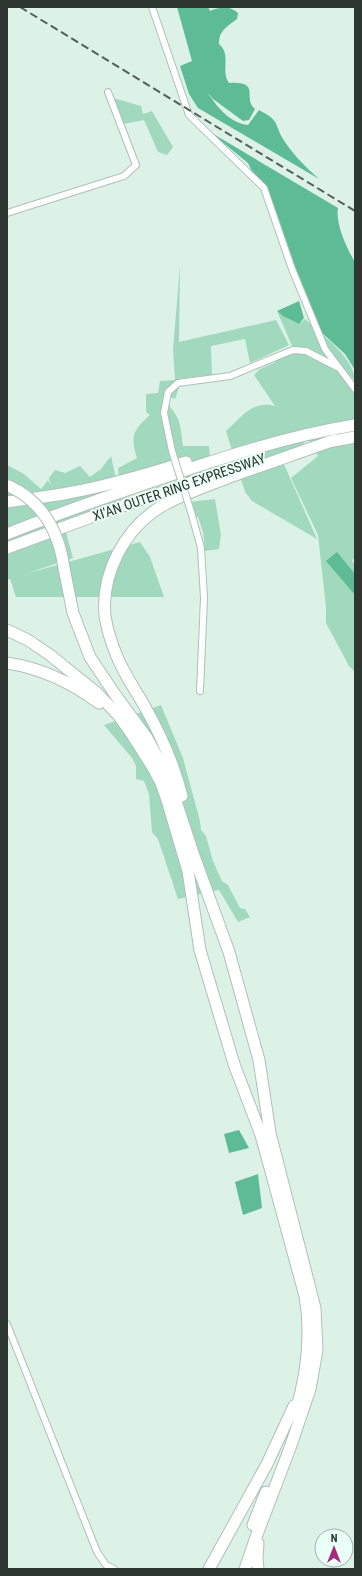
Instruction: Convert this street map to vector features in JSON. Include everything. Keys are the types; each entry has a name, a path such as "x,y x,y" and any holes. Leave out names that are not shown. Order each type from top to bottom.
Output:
{"highway":[{"name":"XI'AN OUTER RING EXPRESSWAY","path":"7,534 62,512 190,469 323,430 355,425"},
{"path":"7,502 68,493 90,488 135,477 246,445 323,430"},
{"name":"XI'AN OUTER RING EXPRESSWAY","path":"7,548 102,513 256,460 283,452 355,437"},
{"path":"194,856 183,800 174,769 159,733 116,656 110,637 106,621 105,605 112,569 118,554 129,536 144,520 161,507 221,480 335,440"},
{"path":"8,486 27,496 47,517 60,544 73,613 86,646 97,668 140,727 162,763 174,794 194,856 229,952 259,1060 270,1133 313,1294 317,1322 317,1350 310,1389 245,1569"},
{"path":"7,630 39,647 75,674 110,707 131,733 157,775 168,800 188,871 200,950 218,1015 234,1064 261,1135 305,1296 309,1336 307,1363 302,1387 293,1420 252,1527 239,1569"},
{"path":"7,663 24,666 48,674 75,687 102,705 131,733"},
{"path":"209,1569 267,1464 302,1387"},
{"path":"258,1569 257,1547 267,1511"}],"street":[{"path":"152,7 189,115 264,188 292,269 325,349 355,389"},
{"path":"7,213 124,176 136,165 108,92"},
{"path":"200,691 204,598 201,548 172,451 164,412 168,392 178,383 230,376 293,350 306,351 339,367"},
{"path":"7,1324 97,1552 106,1565 114,1569"}],"green space":[{"path":"177,7 208,7 210,11 217,8 228,8 235,10 238,13 237,19 222,32 219,39 219,44 225,53 225,73 229,83 239,83 248,87 250,91 250,100 255,109 249,120 243,121 213,99 208,93 225,114 241,124 248,125 259,110 266,114 274,121 281,136 301,162 319,179 198,108 189,94 180,66 192,61"},
{"path":"113,98 141,106 143,114 152,111 173,147 167,155 158,152 144,120 123,124"},
{"path":"210,132 338,208 338,221 340,228 345,243 355,262 355,370 345,354 309,321 291,256 248,163"},
{"path":"180,266 179,342 276,320 289,345 250,363 245,339 211,346 212,375 177,379 181,382 175,399 170,397 170,407 174,411 178,420 183,446 209,446 213,487 186,488 184,471 119,478 118,468 137,458 134,444 134,434 140,425 150,415 146,412 146,394 158,393 160,381 175,380 173,349"},
{"path":"299,301 304,318 299,324 283,316 277,311"},
{"path":"277,311 283,316 299,324 305,319 328,339 349,364 354,372 355,381 336,360 292,346"},
{"path":"300,351 334,363 355,387 355,557 352,561 355,564 355,672 349,666 326,623 326,607 318,535 291,478 318,456 308,439 283,462 317,539 252,501 245,492 226,431 248,411 260,405 275,406 254,375 260,369 274,363 282,356"},
{"path":"111,456 122,506 63,521 73,558 25,574 140,542 150,557 164,597 16,597 10,579 7,579 7,465 24,474 41,489 48,480 51,486 49,478 55,470 65,473 80,466 90,477 101,469"},
{"path":"215,499 221,535 219,549 205,551 203,532 198,517 191,516 194,508 188,508 189,502"},
{"path":"337,552 355,574 355,595 326,561"},
{"path":"161,705 183,758 200,821 201,830 206,836 213,861 222,881 228,885 240,908 245,909 250,917 238,922 219,890 178,899 158,839 152,832 149,794 144,781 136,779 136,766 132,758 104,725"},
{"path":"239,1130 249,1148 229,1153 224,1134"},
{"path":"258,1174 262,1208 243,1215 235,1182"}],"railway":[{"path":"20,7 355,211"}]}
